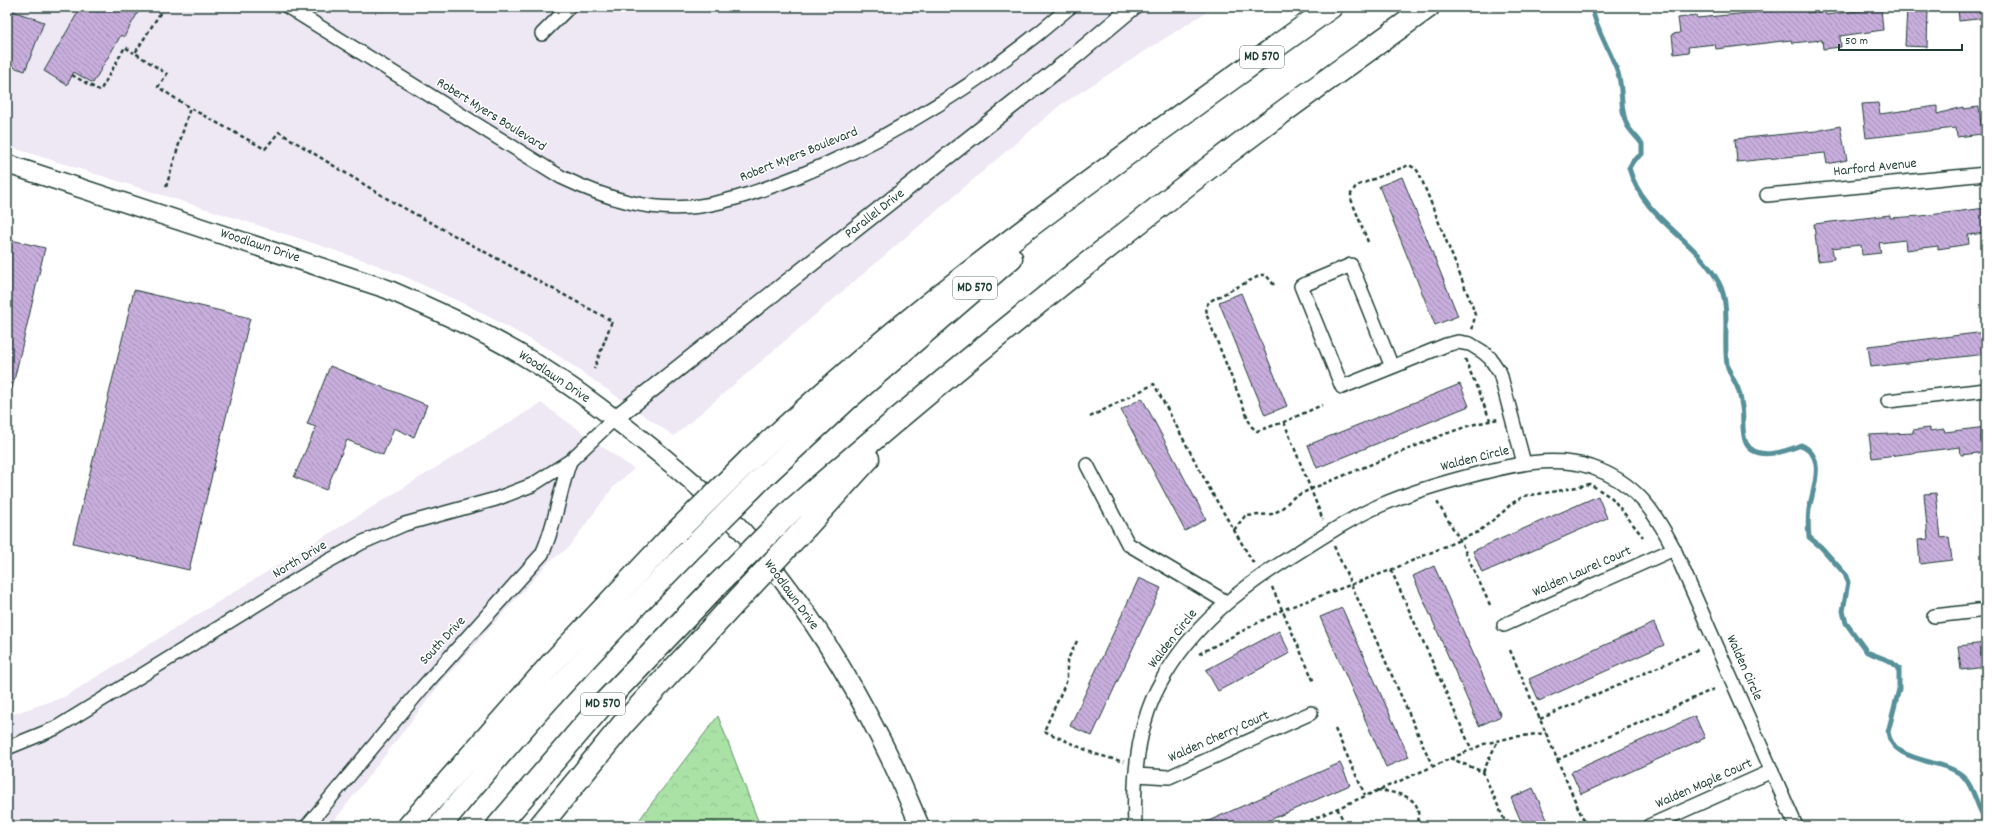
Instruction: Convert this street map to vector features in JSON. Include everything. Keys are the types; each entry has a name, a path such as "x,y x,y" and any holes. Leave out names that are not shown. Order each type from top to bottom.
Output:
{"highway":[{"name":"MD 570","path":"440,826 568,677 686,554 764,476 846,400 919,336 1193,108 1331,7"},
{"name":"MD 570","path":"498,826 602,705 715,587 793,509 856,454 986,346 1216,162 1428,7"},
{"path":"410,826 552,663 670,538 749,460 907,322 996,251 1193,108"},
{"path":"540,826 624,723 731,607 863,465 986,346"}],"main road":[{"name":"Woodlawn Drive","path":"7,164 387,289 440,312 498,341 554,375 674,465 727,514 761,552 804,610 841,668 882,741 920,826"}],"street":[{"name":"Robert Myers Boulevard","path":"288,7 560,177 608,198 638,205 673,207 700,206 762,190 826,165 868,144 960,90 1048,26 1070,7"},
{"path":"542,34 569,7"},
{"name":"Parallel Drive","path":"614,419 1076,54 1133,7"},
{"name":"Harford Avenue","path":"1767,195 1986,174"},
{"path":"1392,367 1351,265 1301,286 1342,387 1392,367 1446,345 1458,342 1470,344 1483,352 1490,358 1500,373 1524,463"},
{"path":"1888,401 1986,390"},
{"name":"North Drive","path":"7,748 56,728 316,568 361,543 405,524 496,499 532,485 570,461 614,419"},
{"name":"South Drive","path":"307,826 422,688 521,580 542,554 551,535 562,484 570,461"},
{"name":"Walden Circle","path":"1136,826 1136,775 1145,724 1160,684 1191,638 1226,602 1259,577 1298,552 1343,524 1382,504 1441,483 1524,463 1546,461 1578,464 1604,472 1630,487 1651,508 1674,549 1796,826"},
{"path":"1087,465 1128,544 1226,602"},
{"name":"Walden Laurel Court","path":"1504,625 1674,549"},
{"path":"1934,616 1986,610"},
{"name":"Walden Cherry Court","path":"1136,775 1169,777 1311,713"},
{"name":"Walden Maple Court","path":"1649,826 1772,771"}],"path":[{"path":"135,53 164,7"},
{"path":"72,75 100,90 124,47 167,74 158,87 190,108 265,149 279,132 392,201 612,321 594,369"},
{"path":"166,187 190,108"},
{"path":"1368,242 1351,199 1353,189 1356,186 1409,165 1413,166 1419,173 1472,305 1475,315 1471,331"},
{"path":"1274,285 1266,275 1254,277 1210,301 1206,310 1252,427 1256,430 1284,422 1322,405"},
{"path":"1465,358 1490,420"},
{"path":"1090,417 1154,384 1212,493 1255,564"},
{"path":"1234,530 1245,516 1272,514 1280,510 1294,497 1311,489 1445,434 1490,420 1502,418"},
{"path":"1284,422 1324,522"},
{"path":"1199,654 1282,610 1391,570 1478,532 1511,504 1524,496 1590,484 1603,491 1615,501 1643,536"},
{"path":"1437,502 1460,540 1490,605"},
{"path":"1332,542 1432,765"},
{"path":"1391,570 1471,748"},
{"path":"1272,586 1314,682"},
{"path":"1077,641 1067,660 1067,680 1044,731 1095,754 1128,762"},
{"path":"1540,719 1699,649"},
{"path":"1510,650 1586,826"},
{"path":"1557,760 1716,688"},
{"path":"1335,729 1365,795"},
{"path":"1297,826 1471,748 1498,740 1546,733"},
{"path":"1483,772 1498,740"},
{"path":"1450,758 1483,772 1507,826"},
{"path":"1377,790 1397,793 1410,800 1417,807 1418,821 1422,826"},
{"path":"1338,808 1346,826"}],"shaded area":[{"path":"7,7 1214,7 1059,106 674,436 550,350 471,307 410,279 372,263 295,237 7,146"},
{"path":"541,403 634,469 614,486 568,548 550,561 444,679 330,826 7,826 7,716 64,697"}],"green space":[{"path":"718,716 760,826 635,826 645,812"}],"building":[{"path":"81,7 141,7 124,37 121,35 93,83 74,72 67,85 44,71"},
{"path":"1789,7 1807,7 1807,13 1825,11 1826,15 1881,8 1883,30 1840,36 1841,47 1823,49 1822,40 1792,43 1791,40 1716,49 1715,44 1688,47 1689,52 1674,54 1672,34 1680,33 1678,18 1696,16 1697,18 1790,9"},
{"path":"1958,7 1986,7 1986,18 1959,21"},
{"path":"1907,8 1928,9 1927,47 1905,46"},
{"path":"7,9 44,22 25,71 7,65"},
{"path":"1878,103 1880,114 1937,106 1937,114 1963,107 1963,109 1979,107 1982,134 1957,137 1956,128 1866,138 1862,104"},
{"path":"1840,126 1847,160 1827,164 1825,153 1737,162 1735,139 1816,131"},
{"path":"1402,177 1458,316 1435,325 1379,186"},
{"path":"1986,208 1986,233 1968,235 1969,244 1938,249 1938,246 1906,250 1905,240 1879,243 1881,253 1862,255 1861,245 1832,248 1834,259 1818,261 1814,224 1890,215 1890,218 1921,216"},
{"path":"7,239 45,248 12,389 7,388"},
{"path":"134,290 250,318 189,570 73,543"},
{"path":"1241,293 1287,406 1265,415 1219,302"},
{"path":"1986,332 1986,354 1871,367 1868,346"},
{"path":"330,366 427,405 414,437 394,428 383,455 347,440 326,490 294,477 316,427 307,424"},
{"path":"1460,384 1469,406 1317,468 1308,445"},
{"path":"1142,398 1206,519 1185,531 1121,410"},
{"path":"1986,427 1986,452 1961,455 1960,447 1872,458 1869,435 1913,433 1913,430 1930,428 1930,431 1944,429 1945,432"},
{"path":"1936,493 1941,538 1949,537 1952,560 1920,564 1918,540 1928,539 1924,494"},
{"path":"1598,496 1607,518 1482,573 1473,551"},
{"path":"1434,566 1501,716 1479,726 1413,576"},
{"path":"1139,578 1161,588 1092,736 1070,726"},
{"path":"1342,608 1409,757 1386,767 1320,617"},
{"path":"1654,623 1664,645 1539,701 1529,679"},
{"path":"1279,631 1290,653 1218,691 1206,670"},
{"path":"1986,643 1986,667 1961,670 1958,646"},
{"path":"1695,716 1705,738 1581,794 1571,772"},
{"path":"1340,763 1350,785 1256,826 1197,826"},
{"path":"1533,788 1550,826 1523,826 1511,798"}],"waterway":[{"path":"1592,7 1596,23 1617,70 1625,119 1628,127 1642,144 1642,154 1633,161 1629,168 1636,186 1646,202 1658,216 1697,253 1709,267 1723,292 1726,312 1727,364 1740,395 1743,411 1744,439 1751,449 1764,454 1780,452 1801,445 1809,450 1814,457 1816,474 1809,509 1809,537 1821,547 1845,574 1848,582 1843,611 1846,623 1867,652 1890,661 1899,668 1899,689 1888,732 1892,742 1899,750 1908,755 1954,770 1963,776 1970,786 1986,820"}]}
